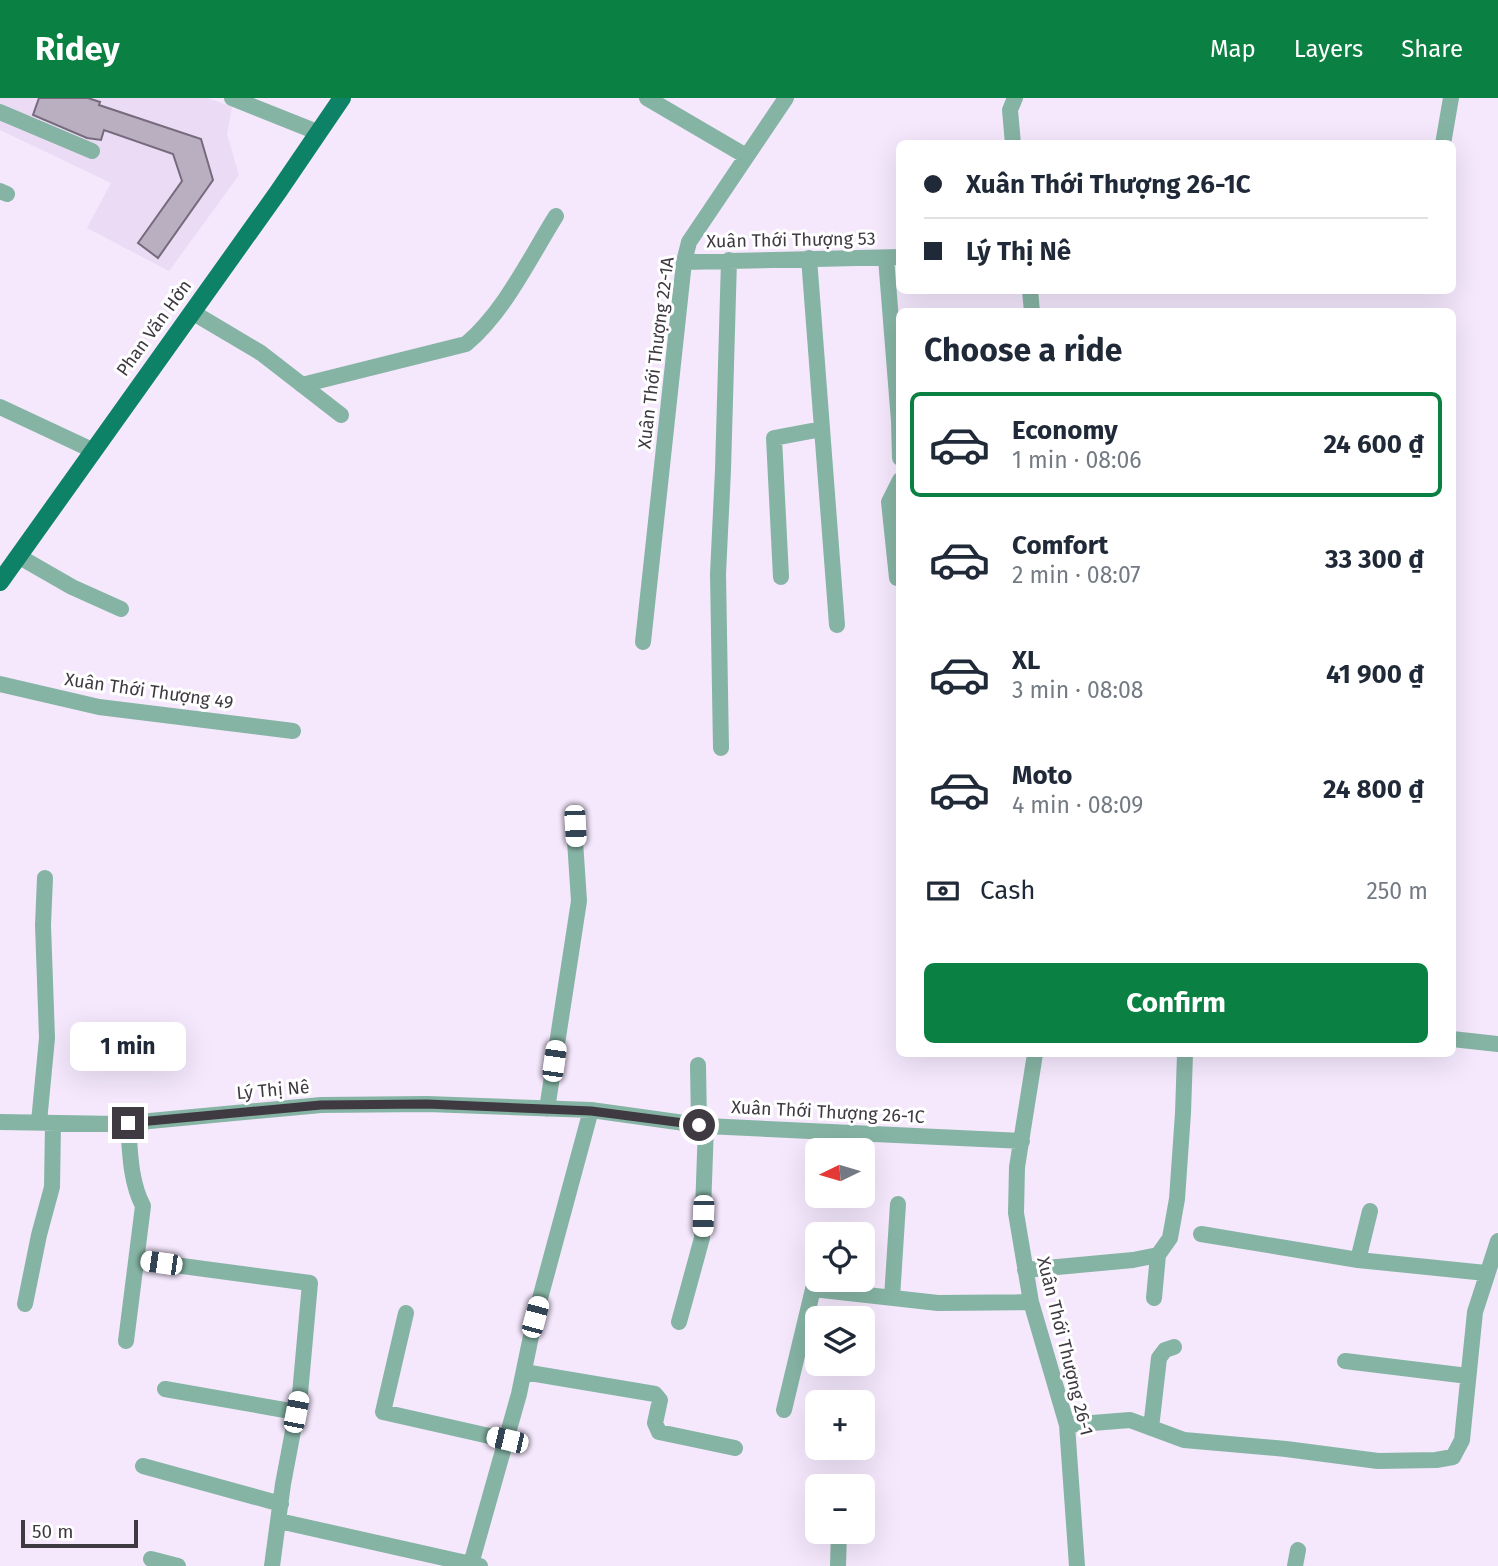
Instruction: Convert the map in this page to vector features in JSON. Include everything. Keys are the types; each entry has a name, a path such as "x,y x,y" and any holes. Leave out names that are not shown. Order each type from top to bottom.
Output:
{"main road":[{"name":"Phan Văn Hớn","path":"0,582 342,98"}],"street":[{"path":"232,98 317,132"},
{"path":"647,98 746,156"},
{"name":"Xuân Thới Thượng 22-1A","path":"643,642 684,262 689,242 786,98"},
{"path":"1013,140 1010,110 1015,98"},
{"path":"1444,140 1451,98"},
{"path":"0,112 92,151"},
{"path":"302,385 466,344 478,334 502,302 556,216"},
{"path":"810,258 837,625"},
{"path":"893,258 896,340"},
{"name":"Xuân Thới Thượng 53","path":"684,262 893,258"},
{"path":"720,747 718,574 729,260"},
{"path":"192,312 261,353 341,415"},
{"path":"0,407 92,450"},
{"path":"781,577 774,438 822,429"},
{"path":"896,488 889,502 896,540"},
{"path":"18,556 72,587 121,609"},
{"name":"Xuân Thới Thượng 49","path":"0,684 99,707 293,731"},
{"path":"548,1109 579,901 575,826"},
{"path":"25,1304 52,1187 46,1122 47,1038 43,925 45,878"},
{"path":"1456,1039 1498,1044"},
{"name":"Xuân Thới Thượng 26-1","path":"1035,1057 1017,1167 1016,1213 1031,1302 1067,1425 1077,1566"},
{"path":"1154,1298 1158,1255 1170,1238 1177,1199 1185,1057"},
{"path":"679,1322 702,1238 703,1125 698,1065"},
{"name":"Lý Thị Nê","path":"0,1122 128,1123 321,1105 427,1104 591,1111"},
{"path":"279,1521 475,1565 524,1372 535,1317 591,1111"},
{"name":"Xuân Thới Thượng 26-1C","path":"591,1111 703,1125 1023,1141"},
{"path":"126,1341 143,1206 137,1195 132,1171 128,1123"},
{"path":"892,1298 898,1204"},
{"path":"1358,1260 1370,1211"},
{"path":"1200,1234 1358,1260 1491,1269"},
{"path":"1067,1425 1130,1420 1184,1440 1378,1461 1453,1457 1462,1440 1475,1312 1498,1241"},
{"path":"1026,1270 1133,1260 1158,1255"},
{"path":"136,1260 310,1283 300,1394 272,1566"},
{"path":"785,1410 813,1289 938,1303 1031,1302"},
{"path":"406,1313 383,1412 507,1440"},
{"path":"1151,1428 1159,1358 1165,1350 1174,1347"},
{"path":"1345,1361 1468,1376"},
{"path":"524,1372 655,1394 660,1400 655,1423 659,1432 735,1448"},
{"path":"165,1389 296,1412"},
{"path":"143,1466 281,1504"},
{"path":"838,1566 839,1544"},
{"path":"150,1559 178,1566"}],"shaded area":[{"path":"0,98 208,98 232,107 227,134 239,175 169,271 87,228 111,183 0,130"}],"building":[{"path":"39,98 88,98 100,102 99,105 201,139 213,180 158,258 138,243 182,181 173,154 104,130 101,140 87,138 33,115"}],"route":[{"path":"128,1123 321,1105 427,1104 591,1111 699,1125"}]}
